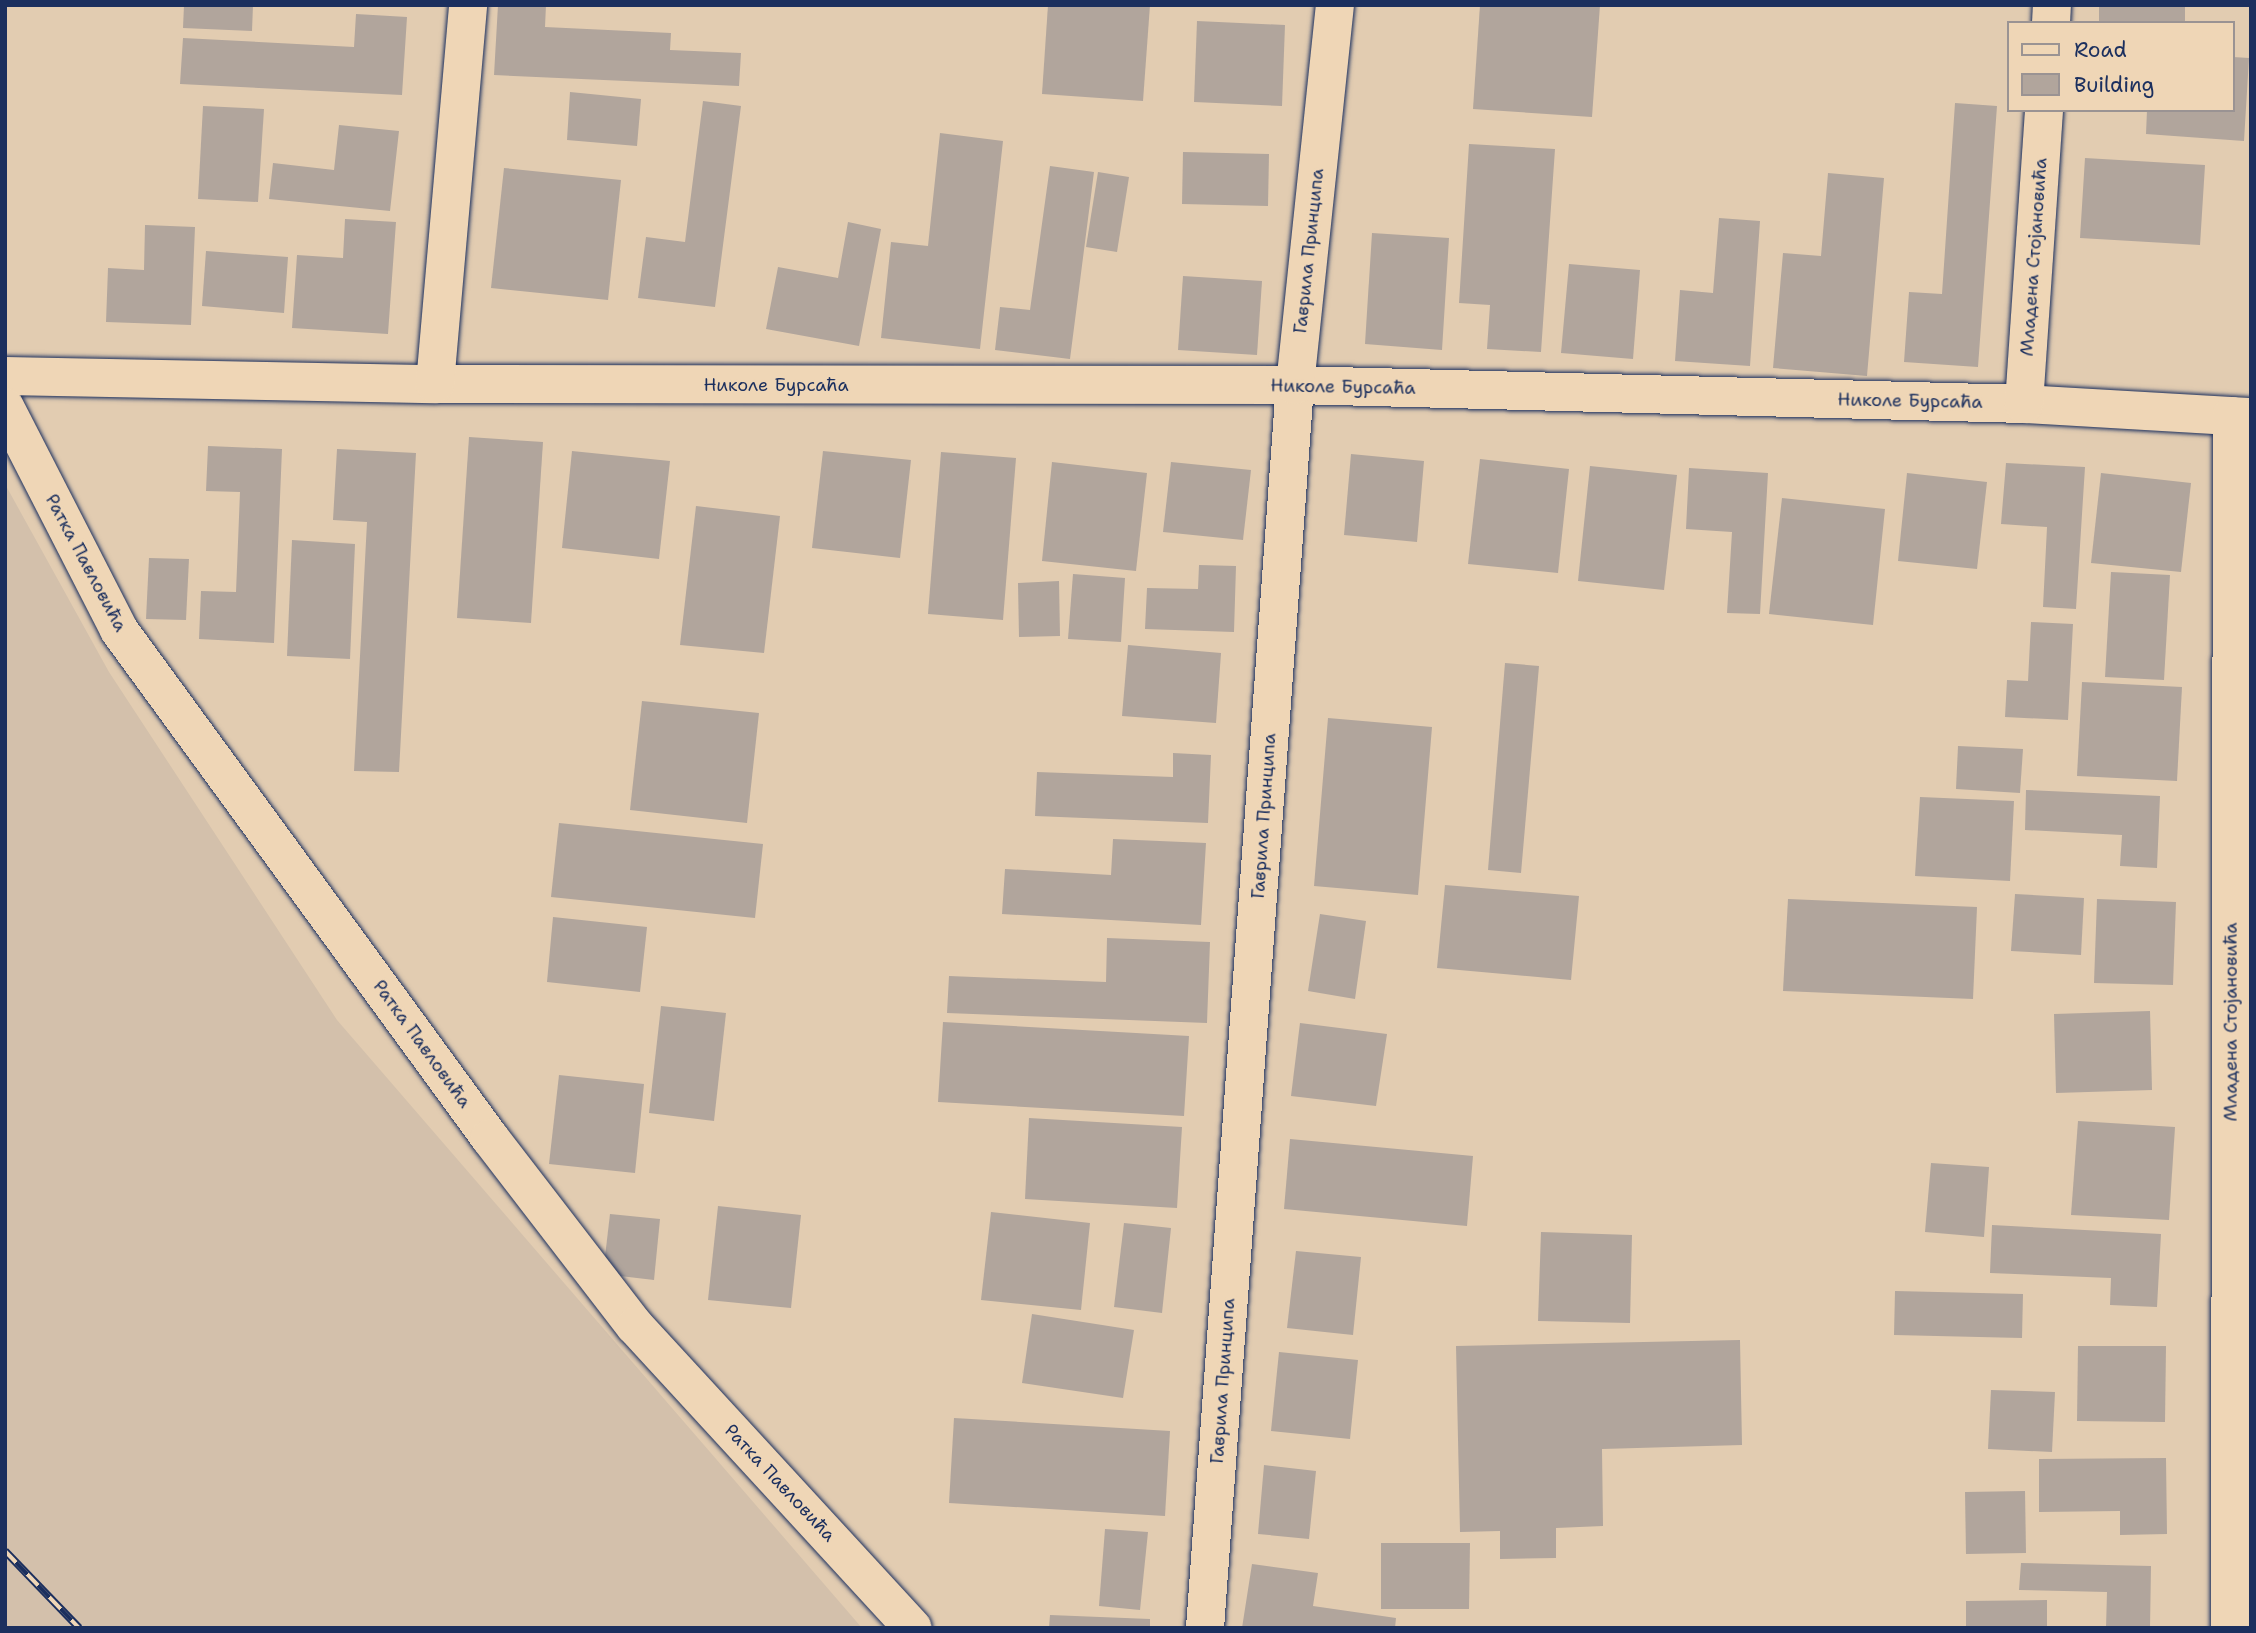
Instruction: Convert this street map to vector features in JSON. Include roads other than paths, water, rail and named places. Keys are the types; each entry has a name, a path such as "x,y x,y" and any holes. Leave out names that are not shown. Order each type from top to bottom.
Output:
{"street":[{"path":"435,384 468,5"},
{"name":"Гаврила Принципа","path":"1205,1628 1295,386 1335,5"},
{"name":"Младена Стојановића","path":"2024,404 2044,112"},
{"name":"Николе Бурсаћа","path":"5,376 152,376 435,384 1295,386 2024,404 2242,416"},
{"name":"Ратка Павловића","path":"5,407 119,630 490,1138 635,1326 913,1628"},
{"name":"Младена Стојановића","path":"2230,1628 2242,416"}],"railway":[{"path":"5,1551 79,1628"}]}
